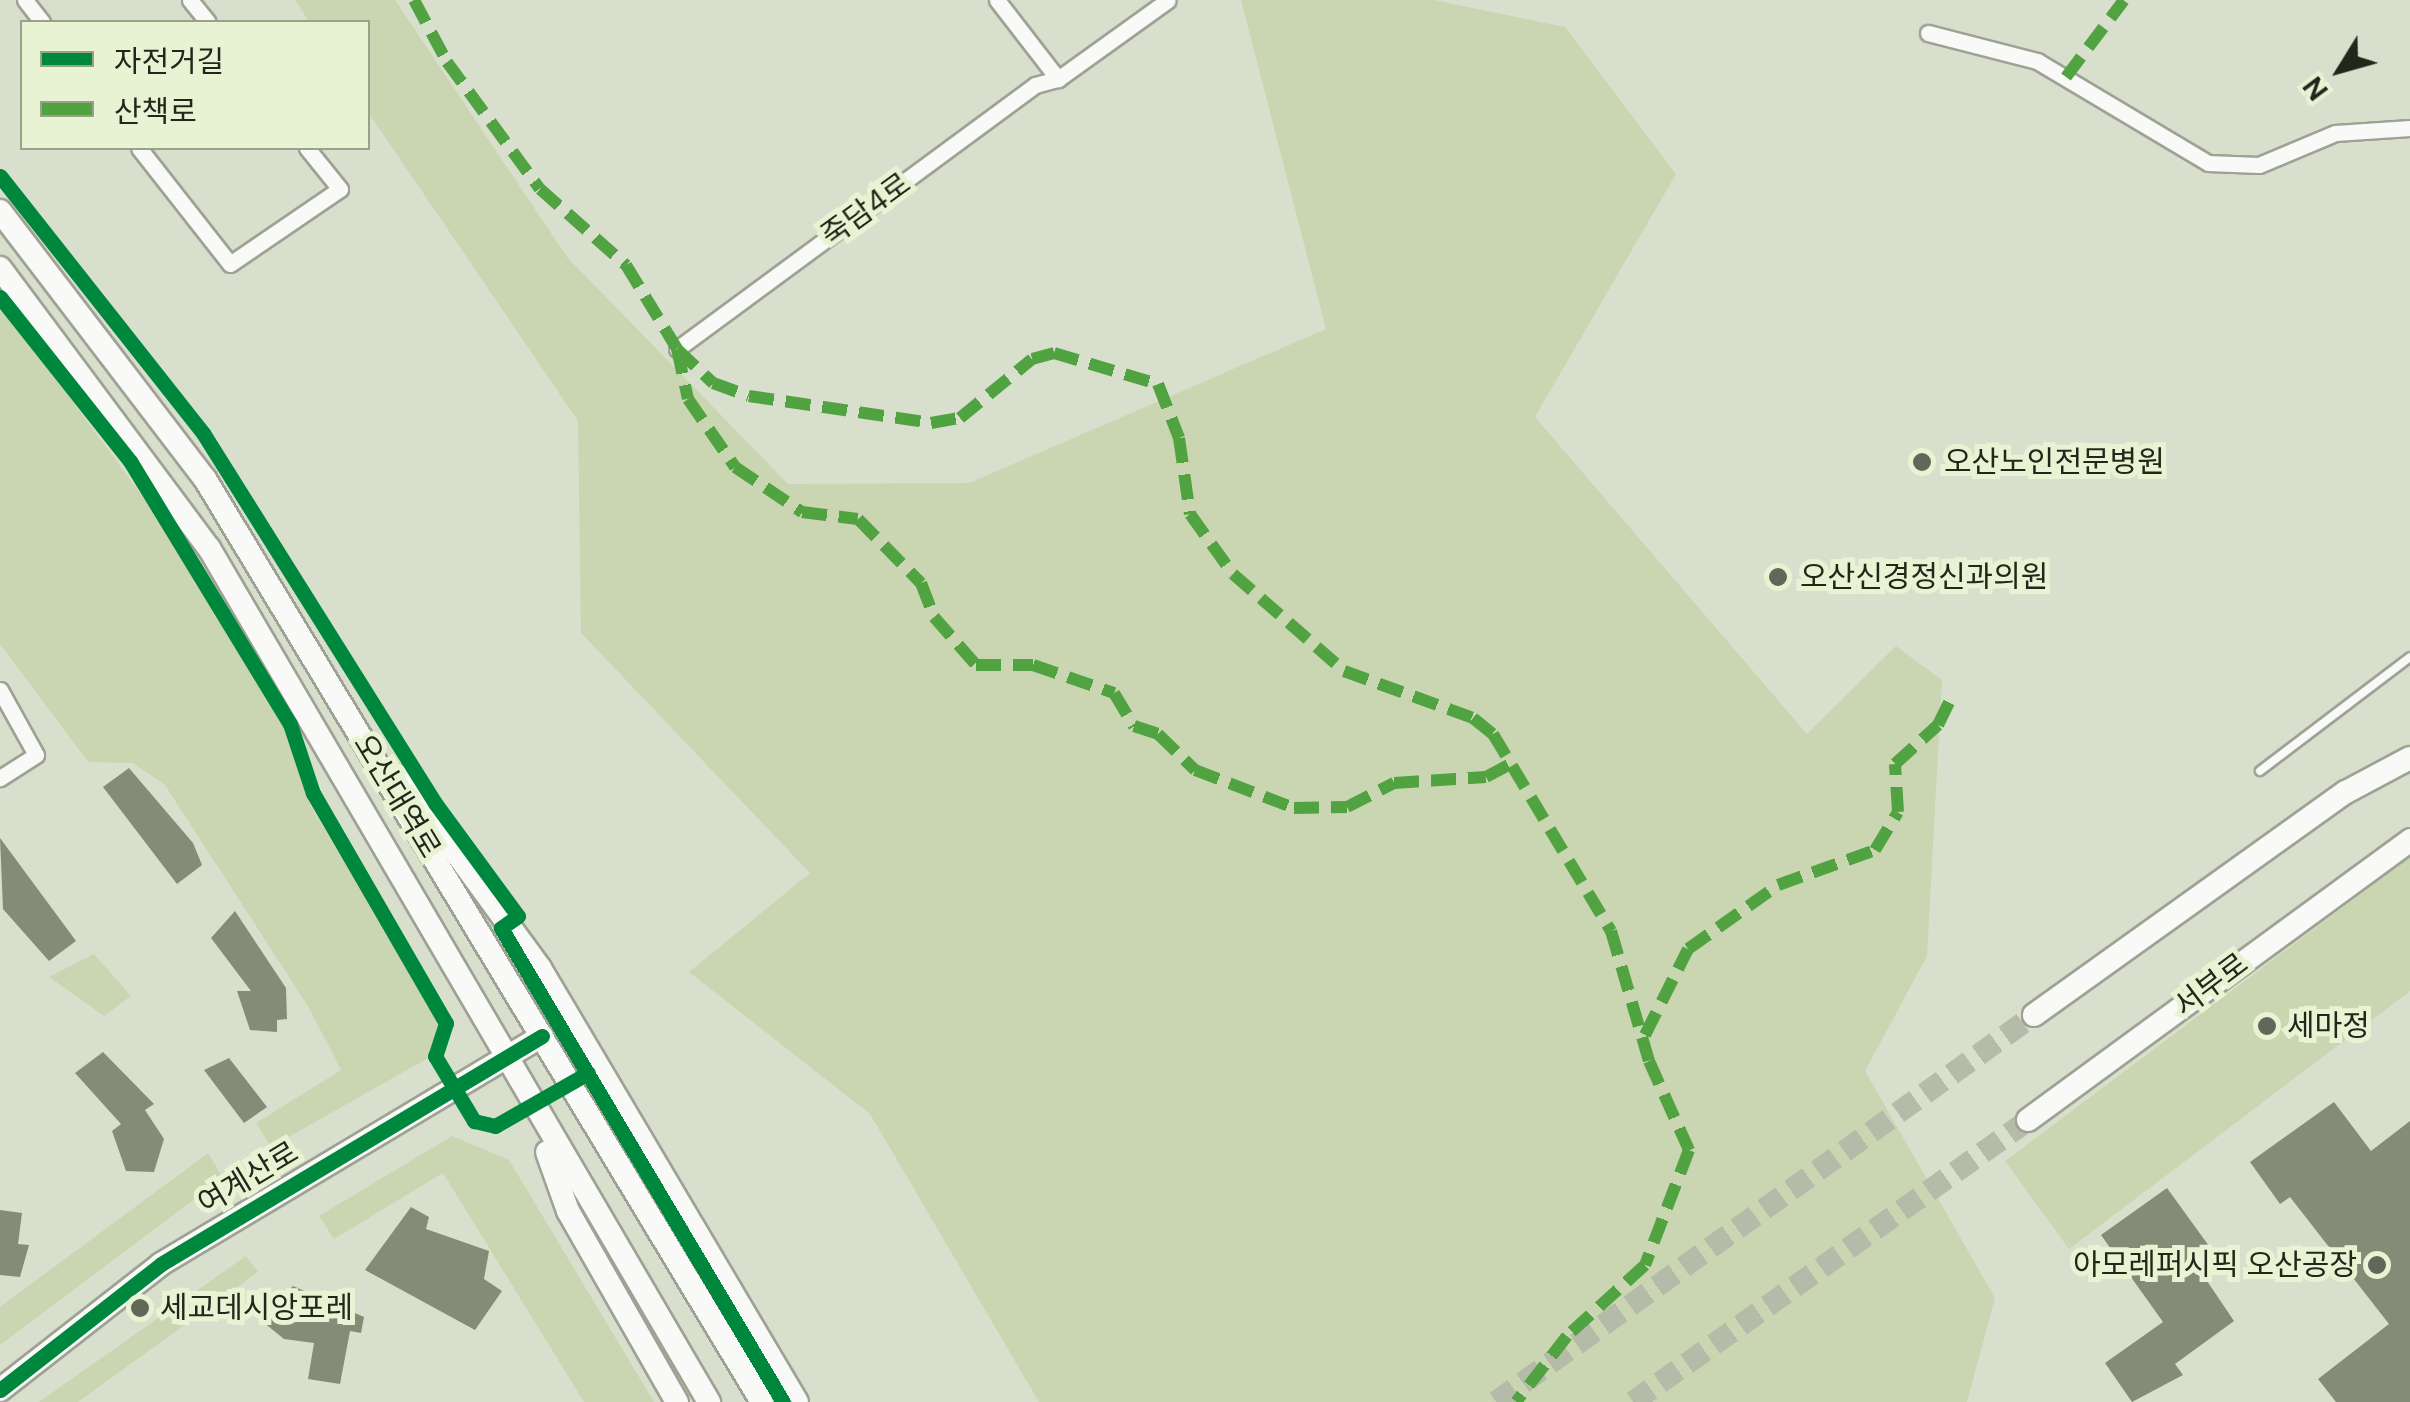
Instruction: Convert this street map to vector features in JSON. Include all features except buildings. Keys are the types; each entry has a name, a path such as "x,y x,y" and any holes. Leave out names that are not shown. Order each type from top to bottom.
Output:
{"main road":[{"name":"오산대역로","path":"0,210 176,435 762,1402"},
{"name":"오산대역로","path":"0,268 210,548 531,1106 709,1402"},
{"path":"329,682 540,968 796,1402"},
{"path":"2034,1015 2346,792 2410,758"},
{"name":"서부로","path":"2028,1120 2401,844"},
{"name":"여계산로","path":"0,1390 160,1264 542,1036"},
{"path":"531,1106 568,1211 677,1402"}],"street":[{"path":"25,0 40,20"},
{"path":"190,0 206,20"},
{"path":"998,0 1058,79"},
{"name":"죽담4로","path":"677,349 1036,85 1058,79 1168,0"},
{"path":"1928,34 2036,61 2208,163 2259,165 2335,133 2410,128"},
{"path":"142,150 230,264 340,189 309,150"},
{"path":"0,690 36,754 0,778"}],"lane":[{"path":"2260,771 2410,657"}],"green space":[{"path":"295,0 395,0 567,257 788,484 969,483 1326,329 1241,0 1434,0 1565,27 1676,174 1535,417 1807,734 1896,646 1942,680 1927,956 1865,1071 1995,1298 1967,1402 1039,1402 870,1114 689,972 810,873 581,633 578,421 370,115 370,20 308,20"},
{"path":"0,303 177,543 285,723 310,805 443,1026 430,1057 271,1147 256,1123 341,1070 309,1008 165,785 133,763 88,762 0,644"},
{"path":"2410,857 2410,991 2069,1249 2005,1161"},
{"path":"94,954 131,996 104,1016 49,977"},
{"path":"452,1136 509,1160 654,1402 584,1402 443,1173 334,1239 319,1216"},
{"path":"208,1153 223,1178 0,1345 0,1307"},
{"path":"246,1256 258,1272 78,1402 39,1402"}],"tunnel":[{"path":"1496,1402 2034,1015"},
{"path":"1633,1402 2028,1120"}],"marked path":[{"path":"414,0 447,62 540,189 626,265 677,349 688,399 735,467 802,512 858,519 921,583 934,617 976,665 1033,665 1114,693 1134,726 1158,734 1195,770 1294,808 1347,807 1394,783 1486,777 1510,764"},
{"path":"2066,77 2124,0"},
{"path":"677,349 713,383 749,396 931,423 960,418 1032,359 1054,353 1158,384 1179,438 1190,514 1233,574 1344,671 1473,718 1493,734 1611,931 1649,1061 1689,1150 1645,1265 1567,1336 1516,1402"},
{"path":"1645,1035 1688,949 1778,885 1875,850 1898,812 1895,764 1938,725 1951,698"}],"cycle path":[{"path":"0,176 203,433 435,803 518,916 501,928 783,1402"},
{"path":"0,297 130,461 290,724 313,793 446,1023 435,1056 474,1121 495,1126 588,1073"},
{"path":"0,1390 161,1264 542,1036"}],"place":[{"name":"오산노인전문병원","path":"1922,462"},
{"name":"오산신경정신과의원","path":"1778,577"},
{"name":"세마정","path":"2267,1026"},
{"name":"아모레퍼시픽 오산공장","path":"2377,1265"},
{"name":"세교데시앙포레","path":"140,1308"}]}
